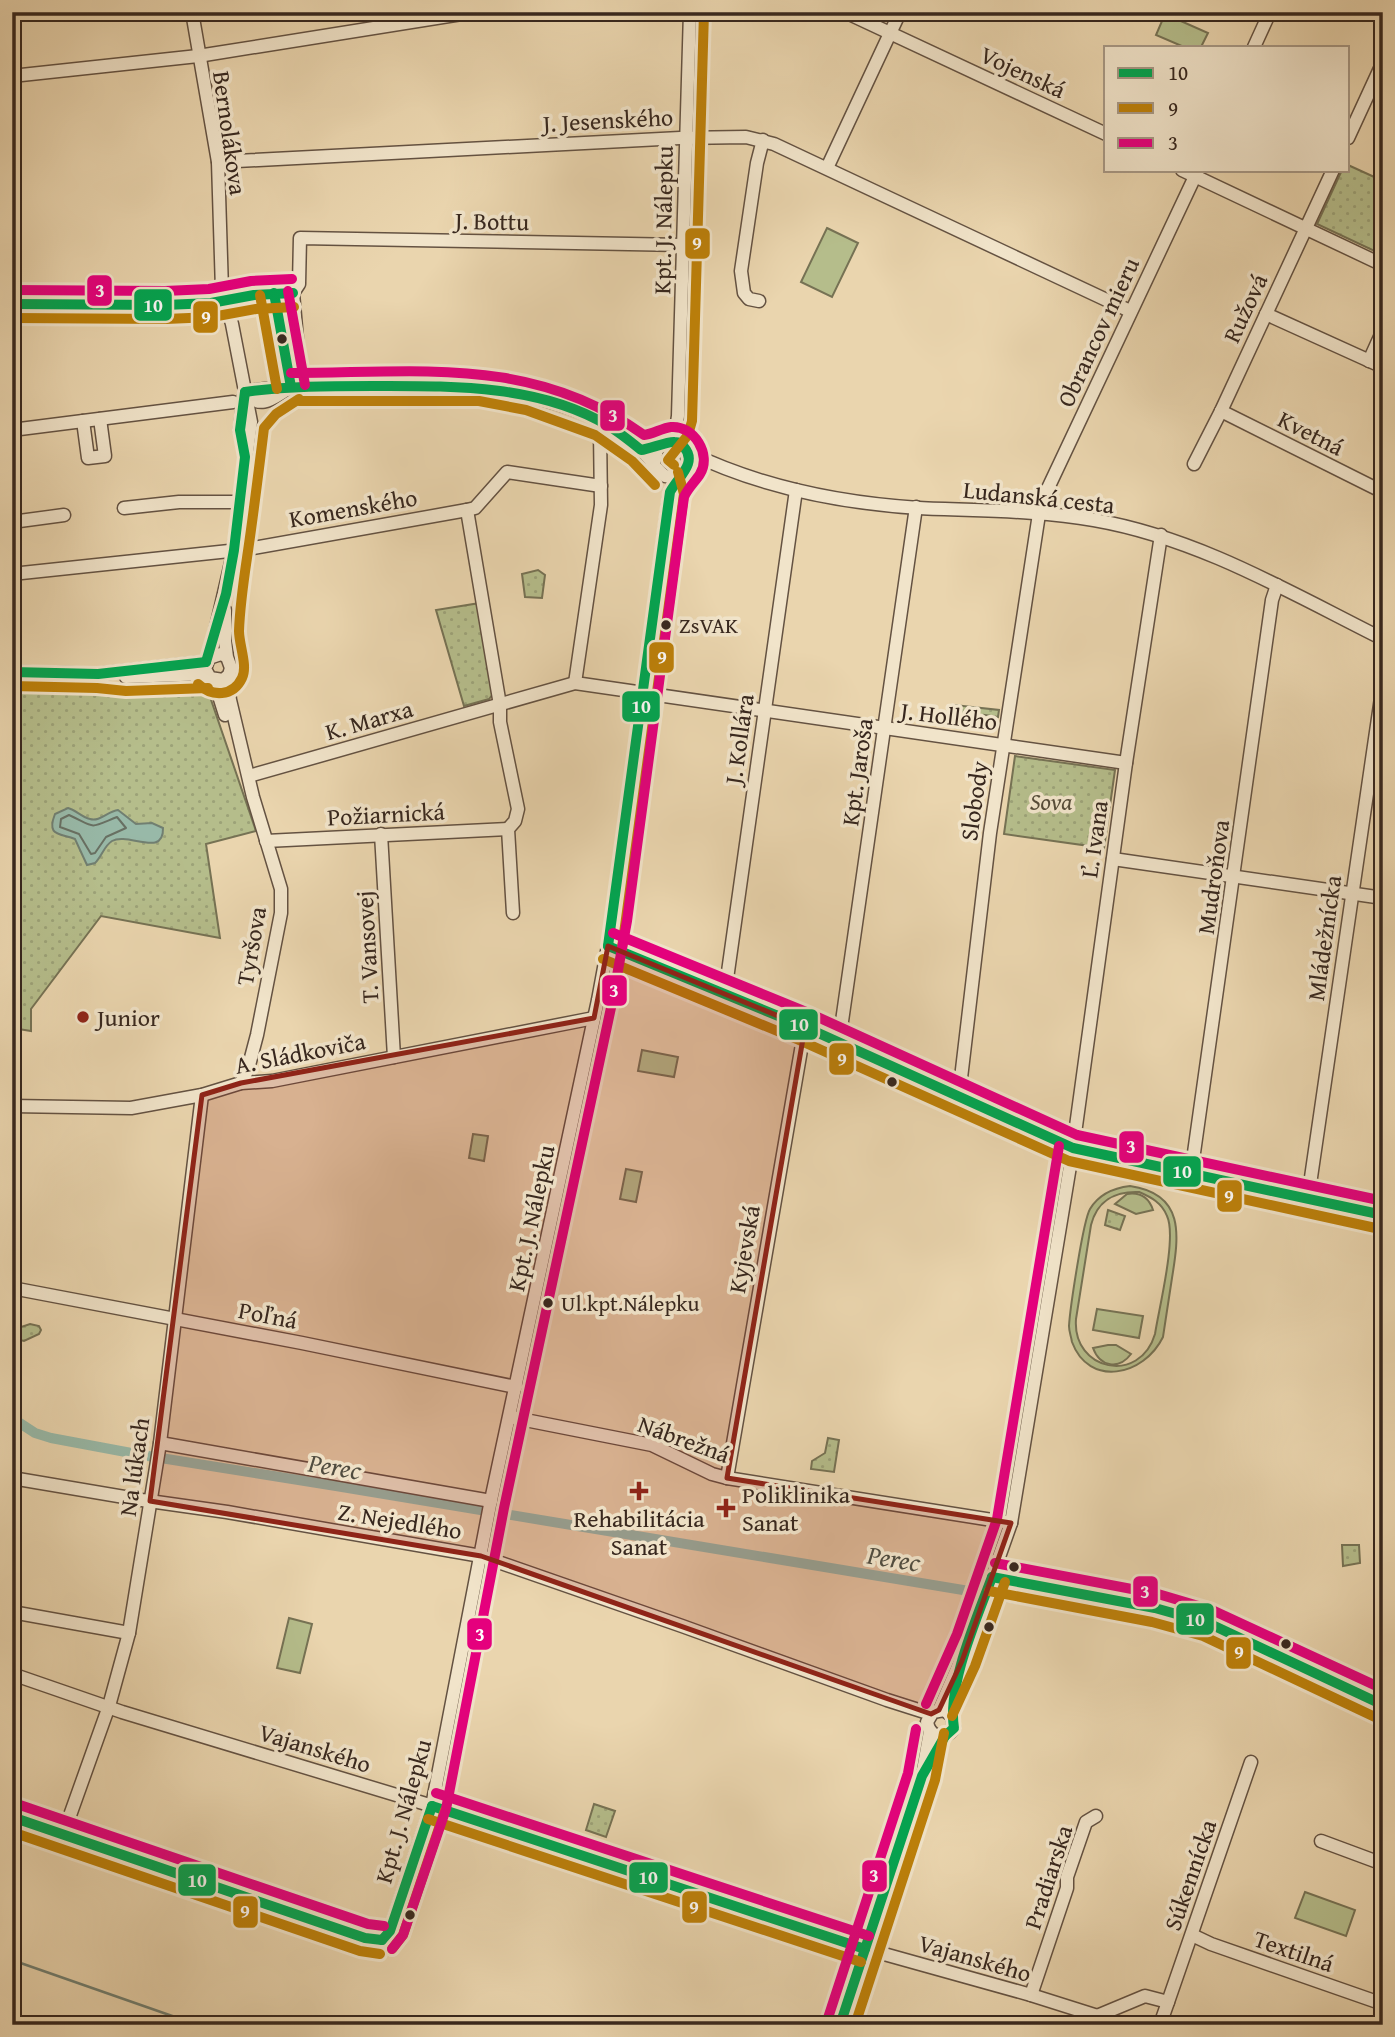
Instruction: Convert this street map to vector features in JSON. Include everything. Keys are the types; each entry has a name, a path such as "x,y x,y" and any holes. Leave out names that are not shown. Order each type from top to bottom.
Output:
{"street":[{"name":"Bernolákova","path":"192,12 218,162 225,301 232,324 244,392"},
{"path":"12,76 198,56 474,12"},
{"name":"Kpt. J. Nálepku","path":"684,447 676,429 690,12"},
{"name":"Vojenská","path":"845,12 1104,133"},
{"path":"827,168 900,12"},
{"path":"1254,46 1270,12"},
{"path":"1350,134 1383,62"},
{"name":"J. Jesenského","path":"218,162 686,137 746,137 763,140 827,168 1130,311"},
{"path":"759,301 749,299 744,293 741,271 757,163 763,140"},
{"name":"Ružová","path":"1194,464 1332,172"},
{"path":"1196,173 1383,265"},
{"name":"Obrancov mieru","path":"1039,514 1045,494 1196,173"},
{"name":"J. Bottu","path":"293,293 299,284 300,239 683,245"},
{"path":"12,304 165,305 293,293 300,374 295,387 266,402 251,422"},
{"path":"1266,314 1383,367"},
{"path":"1368,361 1383,330"},
{"path":"244,392 295,387 480,387 533,397 602,422 641,450 665,476 684,471 684,447 662,444 641,450"},
{"path":"244,392 254,402 266,402"},
{"path":"213,670 234,550 251,422 244,392"},
{"path":"244,392 240,430 245,457"},
{"path":"12,430 233,402"},
{"name":"Kvetná","path":"1221,411 1383,492"},
{"path":"83,421 88,458 105,456 100,419"},
{"path":"575,683 601,508 602,422"},
{"path":"654,464 654,455 676,429"},
{"name":"Ludanská cesta","path":"684,447 714,465 796,490 863,502 1095,520 1161,536 1212,554 1383,639"},
{"name":"Ludanská cesta","path":"684,471 714,465"},
{"name":"Kpt. J. Nálepku","path":"670,492 684,471"},
{"path":"513,912 508,829 515,821 518,809 500,722 500,705 467,510 475,508 507,472 601,486"},
{"name":"Kpt. J. Nálepku","path":"63,1835 365,1938 382,1940 390,1931 432,1806 490,1508 608,946 670,492 665,476"},
{"name":"J. Kollára","path":"725,993 796,490"},
{"path":"124,508 179,502 241,502"},
{"name":"Kpt. Jaroša","path":"839,1042 916,507"},
{"name":"Komenského","path":"12,575 234,550 467,510"},
{"name":"Slobody","path":"959,1095 1003,744 1039,514"},
{"path":"12,522 64,515"},
{"name":"Ľ. Ivana","path":"962,1661 1011,1523 1073,1148 1126,763 1161,536"},
{"name":"Mudroňova","path":"1191,1174 1272,600 1277,585"},
{"path":"12,672 98,674 232,668 227,657 226,594"},
{"path":"213,670 215,655 227,657"},
{"name":"Tyršova","path":"213,670 230,700 281,889 281,913 257,1035 248,1069 241,1083"},
{"name":"K. Marxa","path":"249,776 575,683 643,694"},
{"name":"Mládežnícka","path":"1308,1198 1383,684"},
{"name":"J. Hollého","path":"643,694 1126,763"},
{"name":"Požiarnická","path":"266,841 508,829"},
{"name":"T. Vansovej","path":"381,834 394,1057"},
{"path":"1113,859 1383,898"},
{"path":"608,946 839,1042 1073,1148 1383,1215"},
{"name":"A. Sládkoviča","path":"12,1106 131,1108 199,1096 241,1083 261,1082 594,1018"},
{"name":"Kyjevská","path":"727,1478 804,1027"},
{"name":"Na lúkach","path":"63,1835 109,1706 129,1633 160,1446 199,1096"},
{"name":"Poľná","path":"12,1288 516,1387"},
{"name":"Nábrežná","path":"510,1417 652,1445 712,1474 727,1478 1011,1523"},
{"name":"Z. Nejedlého","path":"160,1446 490,1508"},
{"name":"Z. Nejedlého","path":"12,1478 227,1511 481,1556 887,1700 932,1720"},
{"path":"989,1588 1141,1605 1196,1619 1383,1705"},
{"path":"12,1612 129,1633"},
{"path":"922,1776 945,1736 954,1728 952,1716 962,1661"},
{"path":"839,2025 922,1776 932,1720 962,1661"},
{"name":"Vajanského","path":"12,1674 432,1806 865,1949 1031,1995 1126,2025"},
{"path":"932,1720 946,1711 952,1716"},
{"path":"932,1720 937,1736 945,1736"},
{"name":"Súkennícka","path":"1156,2025 1162,2019 1251,1762"},
{"name":"Pradiarska","path":"1031,1995 1086,1822 1096,1816"},
{"path":"12,1818 63,1835"},
{"path":"1321,1840 1383,1864"},
{"name":"Textilná","path":"1192,1934 1211,1944 1383,2004"},
{"path":"1097,2016 1145,1996 1168,2002"}],"highlighted area":[{"path":"608,946 805,1027 727,1478 1011,1523 962,1661 939,1710 931,1714 481,1556 150,1501 202,1095 241,1083 594,1018"}],"green space":[{"path":"1165,14 1208,33 1202,46 1182,46 1156,35"},
{"path":"1350,166 1383,181 1383,255 1317,224 1341,172 1350,172"},
{"path":"827,228 858,243 832,297 801,282"},
{"path":"671,450 678,453 681,460 678,467 671,470 664,467 661,460 664,453"},
{"path":"538,570 545,575 542,598 525,597 522,574"},
{"path":"480,603 493,694 489,699 464,706 436,610"},
{"path":"192,682 200,684 208,691 256,831 206,844 220,938 101,916 31,1009 31,1031 12,1028 12,687 108,688"},
{"path":"954,705 999,710 998,717 984,715 982,730 952,727"},
{"name":"Sova","path":"1015,756 1115,770 1104,848 1004,834"},
{"path":"642,1050 678,1057 674,1077 638,1071"},
{"path":"473,1134 488,1136 484,1161 469,1158"},
{"path":"626,1169 642,1172 636,1202 620,1199"},
{"path":"1130,1186 1148,1190 1169,1207 1176,1232 1174,1262 1163,1337 1143,1361 1130,1368 1103,1371 1080,1357 1072,1342 1070,1317 1090,1209 1112,1190","holes":["1139,1192 1162,1207 1170,1226 1169,1256 1163,1291 1155,1334 1147,1350 1136,1360 1122,1365 1108,1365 1095,1360 1078,1337 1076,1319 1091,1225 1098,1210 1108,1199 1122,1193"]},
{"path":"1127,1194 1143,1197 1153,1210 1136,1214 1115,1204"},
{"path":"1108,1210 1125,1216 1120,1230 1105,1225"},
{"path":"1097,1309 1143,1316 1139,1338 1093,1330"},
{"path":"30,1324 39,1326 39,1334 24,1341 12,1338 15,1329"},
{"path":"1116,1345 1131,1354 1121,1362 1110,1364 1100,1359 1093,1348"},
{"path":"828,1438 839,1440 834,1472 811,1469 812,1461 825,1453"},
{"path":"1342,1545 1359,1545 1360,1563 1343,1566"},
{"path":"289,1618 312,1624 300,1673 277,1668"},
{"path":"594,1804 615,1811 606,1837 586,1830"},
{"path":"1305,1892 1355,1910 1346,1936 1295,1918"}],"water":[{"path":"68,808 94,820 118,810 136,824 152,823 163,828 162,837 152,843 127,839 112,841 95,863 87,865 75,839 56,833 52,827 55,814"}],"waterway":[{"name":"Perec","path":"12,1418 35,1433 51,1438 142,1455 1132,1618 1201,1635 1383,1723"},
{"path":"12,1960 198,2025"}],"transit line":[{"name":"9","path":"674,465 668,460 688,435 692,421 704,12"},
{"name":"3","path":"12,290 165,291 209,289 251,281 292,279"},
{"name":"3","path":"288,291 305,385"},
{"name":"10","path":"274,293 291,387"},
{"name":"10","path":"12,304 165,305 211,303 254,295 293,293"},
{"name":"9","path":"260,295 277,389"},
{"name":"9","path":"12,318 166,319 212,317 256,309 294,307"},
{"name":"3","path":"291,373 430,372 518,380 560,392 602,409 644,435 671,427 687,431 699,443 704,458 700,474 684,497 627,921 612,1003 504,1508 446,1809 403,1935 392,1949"},
{"name":"10","path":"245,392 341,386 432,386 493,390 552,402 580,412 611,428 641,450 671,442 681,444 688,453 688,464 670,492 608,946"},
{"name":"10","path":"206,662 226,594 234,550 245,457 240,430 245,392"},
{"name":"9","path":"198,684 216,693 228,692 238,684 244,673 239,631 240,610 264,428 276,414 299,399"},
{"name":"9","path":"299,401 479,401 526,410 595,435 632,461 655,485"},
{"name":"9","path":"622,948 684,494 678,472"},
{"name":"10","path":"12,672 98,674 206,662"},
{"name":"9","path":"12,686 126,691 208,688"},
{"name":"3","path":"613,933 811,1014 1077,1135 1383,1201"},
{"name":"10","path":"608,946 805,1027 1073,1148 1383,1215"},
{"name":"9","path":"603,959 799,1040 1069,1161 1380,1229"},
{"name":"3","path":"926,1704 957,1634 997,1519 1059,1146"},
{"name":"3","path":"995,1563 1158,1594 1212,1610 1383,1689"},
{"name":"10","path":"992,1577 1155,1608 1208,1623 1383,1705"},
{"name":"10","path":"945,1736 954,1728 953,1711 959,1672 992,1577"},
{"name":"9","path":"952,1716 975,1666 1005,1582"},
{"name":"9","path":"989,1591 1152,1622 1203,1636 1377,1718"},
{"name":"3","path":"827,2021 908,1773 916,1729"},
{"name":"9","path":"855,2025 935,1780 944,1733"},
{"name":"10","path":"840,2025 922,1776 945,1736"},
{"name":"3","path":"436,1793 869,1936"},
{"name":"3","path":"17,1804 368,1924 384,1926"},
{"name":"10","path":"432,1806 865,1949"},
{"name":"10","path":"382,1940 390,1931 432,1806"},
{"name":"9","path":"392,1949 403,1935 445,1810"},
{"name":"10","path":"12,1817 365,1938 382,1940"},
{"name":"9","path":"428,1819 861,1962"},
{"name":"9","path":"12,1832 360,1951 380,1954"}],"place":[{"name":"ZsVAK","path":"666,625"},
{"name":"Junior","path":"83,1017"},
{"name":"Ul.kpt.Nálepku","path":"548,1303"},
{"name":"Rehabilitácia Sanat","path":"639,1491"},
{"name":"Poliklinika Sanat","path":"726,1508"}]}
